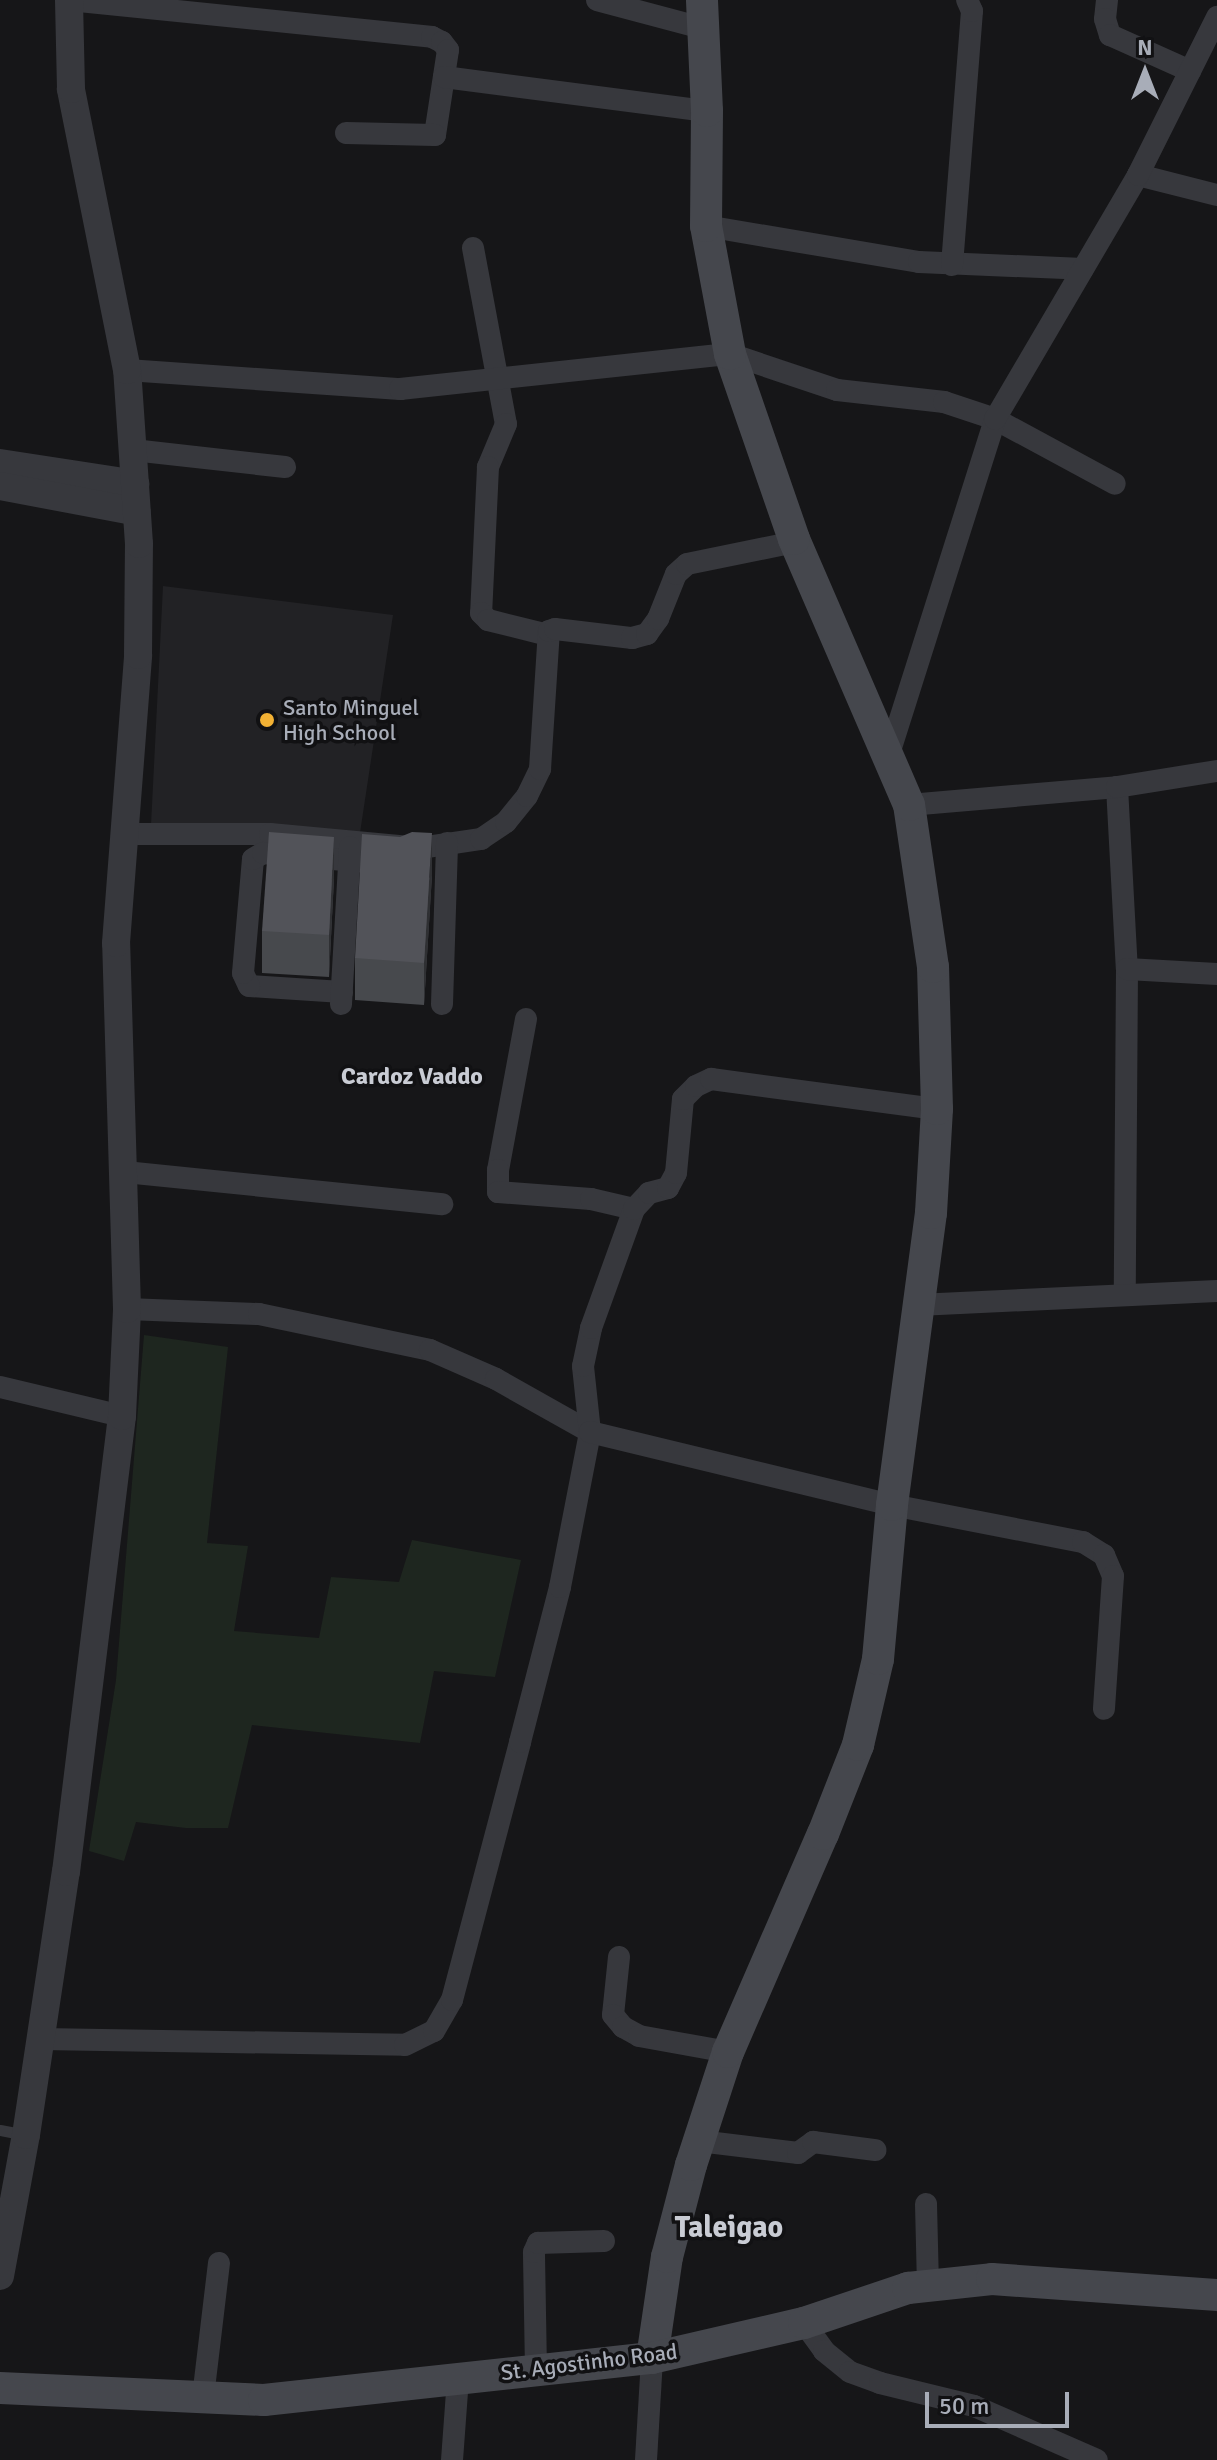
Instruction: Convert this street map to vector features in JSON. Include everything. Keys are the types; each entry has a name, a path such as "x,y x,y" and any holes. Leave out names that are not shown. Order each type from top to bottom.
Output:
{"main road":[{"path":"652,2358 667,2257 699,2141 728,2052 823,1834 858,1745 878,1659 892,1505 931,1213 937,1109 933,967 909,805 795,542 730,354 706,226 707,111 703,14"},
{"name":"St. Agostinho Road","path":"0,2388 264,2400 652,2358 804,2323 908,2288 992,2279 1217,2295"}],"street":[{"path":"0,2276 13,2132 41,2039 66,1872 122,1416 127,1309 116,943 138,655 137,512 127,370 71,89 69,0 432,37 448,50 435,135 346,133"},
{"path":"597,0 703,14"},
{"path":"952,265 972,11 967,0"},
{"path":"1107,0 1105,19 1110,35 1190,71"},
{"path":"888,757 995,419 1138,175 1190,71 1209,50 1217,17"},
{"path":"444,77 707,111"},
{"path":"1138,175 1217,195"},
{"path":"706,226 952,265 1083,269"},
{"path":"473,248 495,379 506,424 488,467 481,613 488,620 548,635"},
{"path":"127,370 400,389 730,354 837,390 944,402 995,419 1115,484"},
{"path":"133,450 285,467"},
{"path":"0,463 135,484"},
{"path":"0,486 137,512"},
{"path":"350,851 342,998 249,986 243,973 253,859 263,853 420,848 481,839 506,822 527,796 540,769 548,635 555,629 632,638 647,634 658,619 676,574 687,564 795,542"},
{"path":"909,805 1117,787 1217,771"},
{"path":"1117,787 1127,969 1125,1295"},
{"path":"126,834 270,834 401,865"},
{"path":"442,1004 447,843"},
{"path":"1127,969 1217,974"},
{"path":"526,1019 498,1170 498,1192 508,1196 591,1199 634,1209"},
{"path":"41,2039 405,2045 434,2031 452,2000 560,1587 590,1432 583,1366 591,1328 634,1209 649,1193 668,1188 676,1173 683,1099 696,1086 711,1079 937,1109"},
{"path":"125,1172 442,1204"},
{"path":"918,1305 1217,1291"},
{"path":"127,1309 259,1314 430,1350 496,1379 590,1432 892,1505 1083,1542 1104,1555 1113,1576 1104,1709"},
{"path":"0,1387 122,1416"},
{"path":"619,1957 613,2015 623,2027 639,2036 728,2052"},
{"path":"699,2141 798,2153 813,2142 875,2150"},
{"path":"926,2204 928,2285"},
{"path":"536,2370 534,2252 538,2243 604,2241"},
{"path":"203,2397 219,2263"},
{"path":"804,2323 824,2351 850,2372 974,2406 1097,2460"},
{"path":"646,2460 652,2358"},
{"path":"452,2460 458,2379"}],"shaded area":[{"name":"Santo Minguel High School","path":"163,586 393,615 358,846 151,825"},
{"path":"144,1335 228,1347 207,1543 248,1546 234,1631 319,1638 331,1577 399,1582 412,1540 521,1560 495,1677 434,1671 420,1743 252,1725 228,1828 186,1828 136,1822 124,1861 89,1851 116,1680"}],"building":[{"path":"269,832 334,837 329,935 262,931"},
{"path":"412,832 432,833 424,963 355,958 362,834 400,837"}],"place":[{"name":"Santo Minguel High School","path":"267,720"}],"district":[{"name":"Cardoz Vaddo","path":"412,1077"},
{"name":"Taleigao","path":"729,2228"}]}
